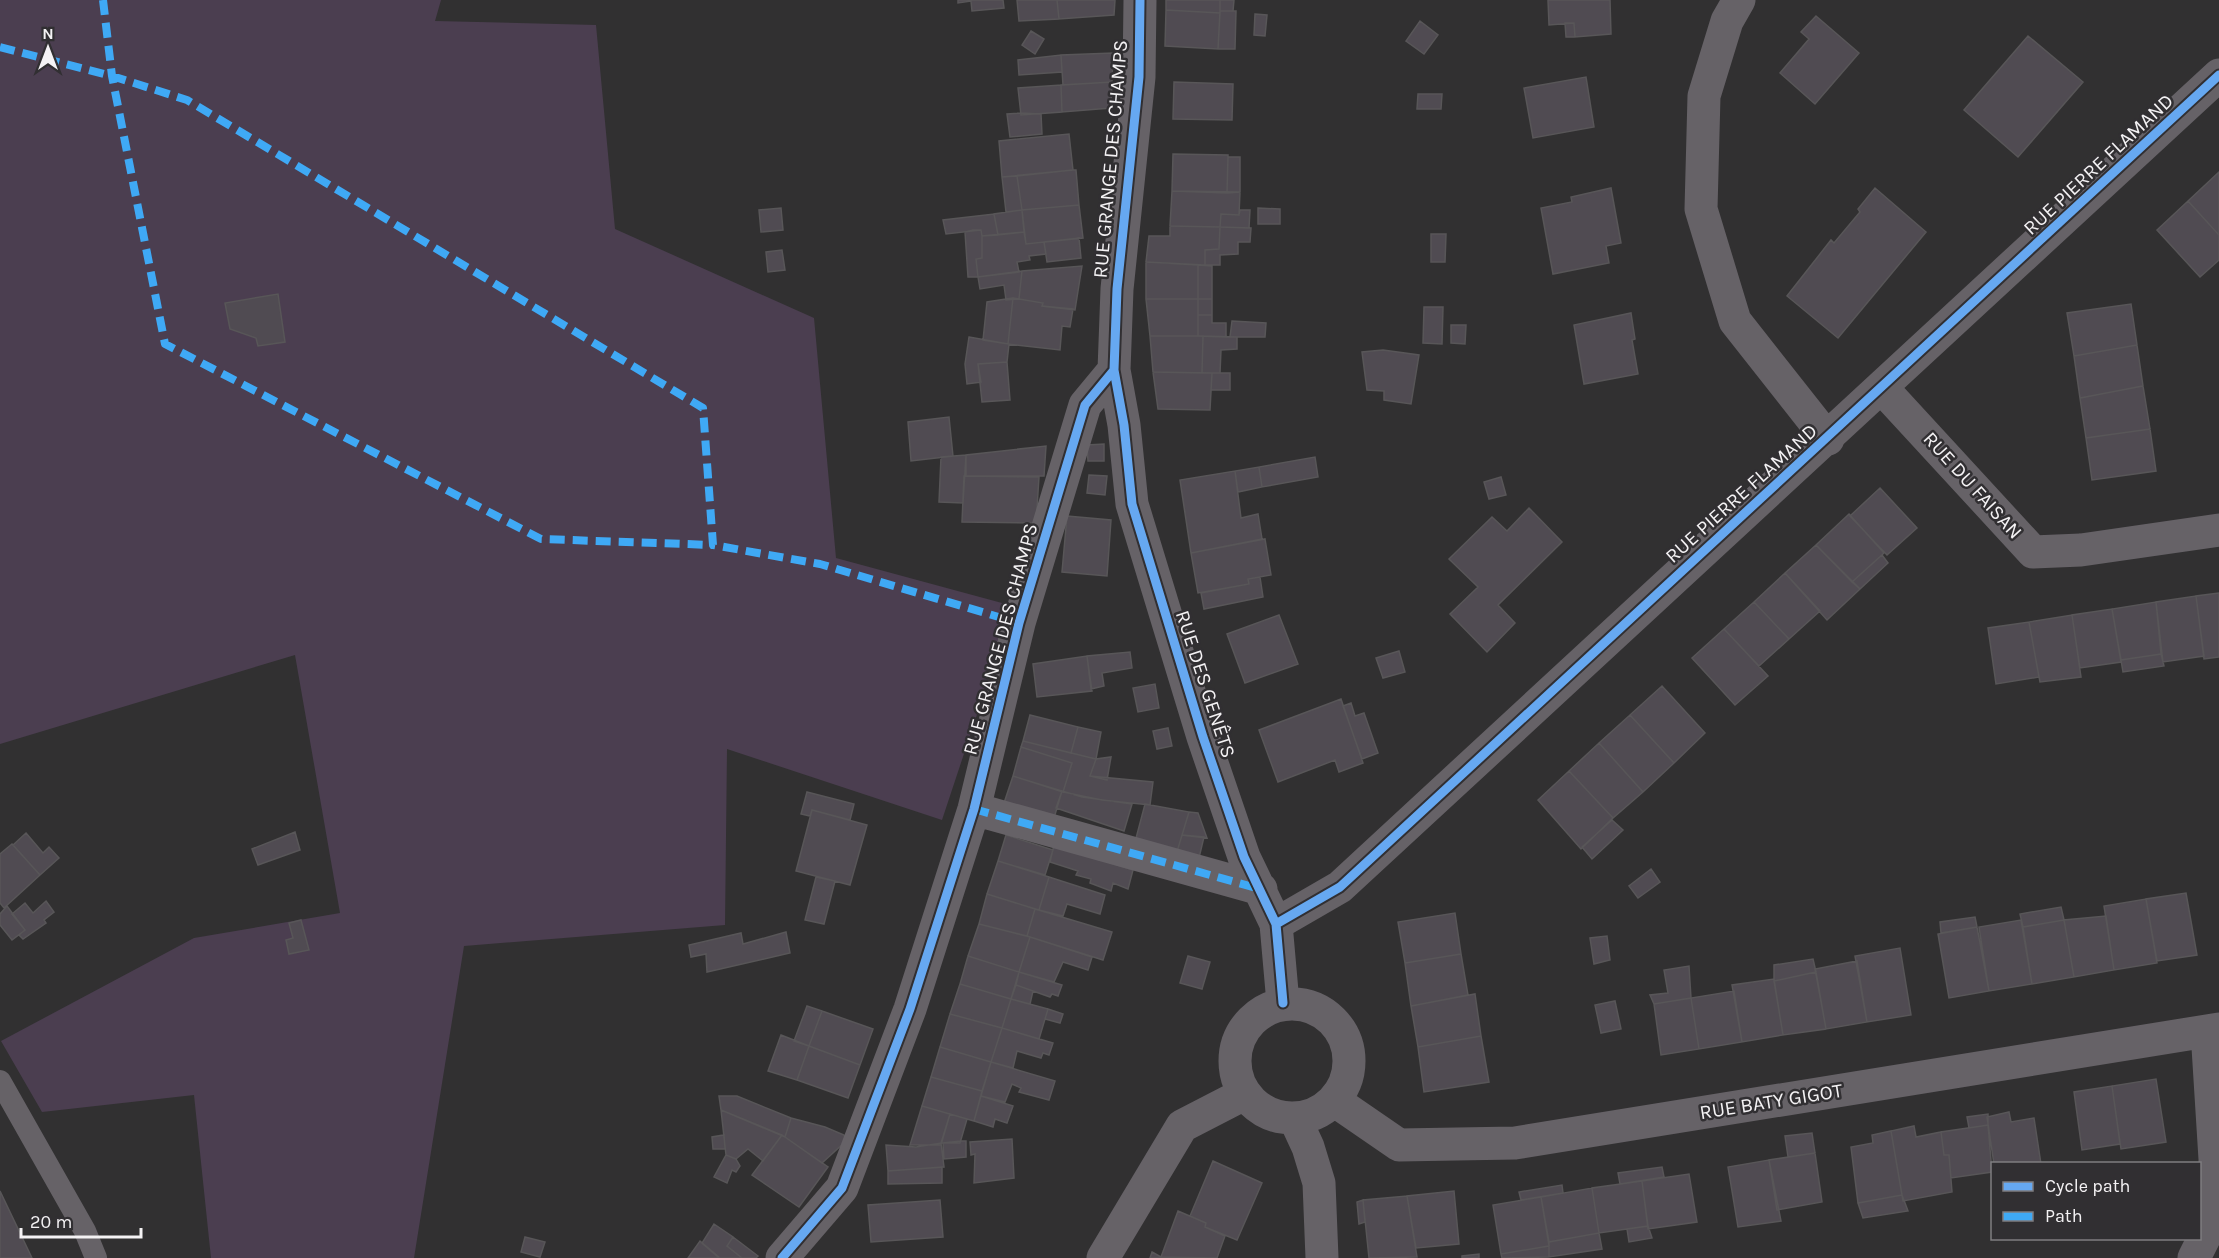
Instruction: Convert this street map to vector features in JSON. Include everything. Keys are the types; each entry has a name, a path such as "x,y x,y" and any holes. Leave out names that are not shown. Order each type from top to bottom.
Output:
{"street":[{"name":"RUE GRANGE DES CHAMPS","path":"782,1258 842,1188 910,1009 974,809 1019,623 1085,405 1114,370 1117,289 1138,77 1140,0"},
{"path":"1738,0 1727,21 1704,96 1701,209 1735,321 1828,439"},
{"name":"RUE PIERRE FLAMAND","path":"1276,924 1340,887 1828,439 2219,75"},
{"name":"RUE DES GENÊTS","path":"1114,370 1124,425 1132,504 1203,737 1244,857 1276,924 1283,1003"},
{"name":"RUE DU FAISAN","path":"1882,388 2033,552 2081,550 2219,530"},
{"path":"974,809 1261,890"},
{"path":"1283,1003 1307,1005 1329,1015 1344,1034 1351,1057 1347,1080 1335,1101 1317,1114 1296,1119 1267,1113 1244,1094 1235,1072 1235,1050 1244,1028 1262,1012 1283,1003"},
{"path":"2194,1258 2215,1216 2213,1030"},
{"name":"RUE BATY GIGOT","path":"1335,1101 1399,1145 1515,1143 2213,1030"},
{"path":"1103,1258 1182,1126 1244,1094"},
{"path":"1296,1119 1308,1147 1319,1184 1322,1258"}],"lane":[{"path":"0,1081 85,1231 96,1258"}],"shaded area":[{"path":"0,0 441,0 435,21 596,25 615,229 814,318 836,558 1013,606 942,820 727,749 725,925 464,946 414,1258 211,1258 194,1095 42,1112 1,1041 194,938 340,913 295,655 0,744"}],"building":[{"path":"958,0 1003,0 1004,8 972,11 971,1 958,3"},
{"path":"1017,0 1057,0 1059,19 1019,21"},
{"path":"1057,0 1115,0 1114,15 1059,19"},
{"path":"1166,0 1220,0 1220,13 1166,10"},
{"path":"1220,0 1234,0 1233,11 1220,11"},
{"path":"1548,0 1610,0 1611,34 1575,37 1574,23 1549,25"},
{"path":"1166,10 1220,13 1218,49 1165,46"},
{"path":"1220,11 1236,11 1235,49 1218,49"},
{"path":"1255,14 1267,15 1265,36 1254,35"},
{"path":"1816,16 1859,53 1815,104 1780,73 1809,39 1801,32"},
{"path":"1420,21 1438,35 1424,54 1406,41"},
{"path":"1565,23 1574,23 1575,37 1566,37"},
{"path":"1031,31 1044,39 1035,54 1022,45"},
{"path":"2028,36 2083,82 2018,157 1964,110"},
{"path":"1113,53 1112,82 1063,85 1061,55"},
{"path":"1061,55 1062,72 1019,75 1018,60"},
{"path":"1586,77 1594,127 1533,138 1524,88"},
{"path":"1112,82 1111,108 1062,112 1061,85"},
{"path":"1174,82 1233,84 1232,120 1173,119"},
{"path":"1061,85 1062,112 1021,115 1018,88"},
{"path":"1418,94 1442,94 1441,109 1417,109"},
{"path":"1007,114 1041,114 1042,134 1010,137"},
{"path":"1069,134 1073,170 1002,177 999,141"},
{"path":"1173,154 1228,155 1227,193 1172,191"},
{"path":"1228,157 1240,157 1240,192 1227,193"},
{"path":"1076,170 1079,205 1022,210 1017,176"},
{"path":"2219,172 2219,235 2188,201"},
{"path":"1017,176 1022,210 1006,212 1002,177"},
{"path":"1611,188 1621,243 1606,246 1609,263 1553,274 1541,208 1572,202 1571,197"},
{"path":"1875,188 1926,232 1838,338 1787,296 1831,240 1834,243 1860,212 1858,209"},
{"path":"1172,191 1240,192 1239,215 1221,214 1220,227 1170,226"},
{"path":"2188,201 2219,235 2219,260 2200,277 2157,230"},
{"path":"1079,205 1083,238 1026,244 1022,210"},
{"path":"781,208 783,230 761,232 759,210"},
{"path":"1258,208 1280,209 1280,224 1258,224"},
{"path":"1022,210 1024,232 998,235 994,214"},
{"path":"1240,210 1250,210 1249,228 1220,227 1221,214 1239,215"},
{"path":"994,214 998,235 982,236 981,230 946,234 943,220"},
{"path":"1170,226 1220,227 1219,249 1205,250 1205,265 1146,262 1149,236 1170,236"},
{"path":"1220,227 1251,228 1250,242 1238,242 1238,254 1220,255 1220,265 1205,265 1205,250 1219,249"},
{"path":"981,230 982,258 976,259 978,277 968,277 965,232"},
{"path":"1024,232 1026,244 1044,242 1046,254 1029,256 1030,260 1017,262 1019,272 978,277 976,259 982,258 982,236"},
{"path":"1431,234 1446,234 1445,262 1431,262"},
{"path":"1079,238 1081,258 1047,262 1044,242"},
{"path":"782,250 785,270 768,272 766,252"},
{"path":"1146,262 1198,265 1198,299 1146,299"},
{"path":"1198,265 1212,266 1212,299 1198,299"},
{"path":"1082,266 1075,310 1042,306 1043,303 1019,299 1022,271"},
{"path":"1022,271 1019,299 1006,300 1004,285 980,289 978,277"},
{"path":"278,294 285,342 258,346 256,338 230,329 225,303"},
{"path":"1013,298 1043,303 1042,306 1073,309 1070,327 1062,326 1060,350 1008,344"},
{"path":"1013,298 1008,344 983,340 987,302"},
{"path":"1146,299 1198,299 1198,336 1150,336"},
{"path":"1198,299 1212,299 1212,315 1198,315"},
{"path":"2131,304 2137,345 2074,356 2067,313"},
{"path":"1424,307 1443,307 1442,344 1423,343"},
{"path":"1631,313 1635,339 1632,340 1638,374 1584,384 1574,325"},
{"path":"1198,315 1212,315 1212,323 1226,323 1226,337 1198,336"},
{"path":"1232,321 1266,323 1265,337 1230,337"},
{"path":"1451,325 1466,325 1465,344 1451,343"},
{"path":"1150,336 1203,336 1202,373 1153,372"},
{"path":"1203,336 1237,337 1237,349 1221,350 1220,373 1202,373"},
{"path":"969,337 1009,344 1007,362 978,364 981,382 967,384 965,364"},
{"path":"2137,345 2143,386 2080,398 2074,356"},
{"path":"1383,350 1419,355 1411,404 1384,400 1384,391 1367,390 1362,352"},
{"path":"1007,362 1010,400 982,402 978,364"},
{"path":"1153,372 1212,373 1210,410 1158,409"},
{"path":"1212,373 1230,373 1230,390 1211,390"},
{"path":"2143,386 2150,429 2086,438 2080,398"},
{"path":"949,417 953,456 911,461 908,422"},
{"path":"2150,429 2156,471 2092,480 2086,438"},
{"path":"1104,444 1104,461 1088,461 1087,445"},
{"path":"1046,446 1044,476 966,476 966,455"},
{"path":"966,455 963,503 939,502 941,457"},
{"path":"1315,457 1318,477 1262,487 1259,467"},
{"path":"1259,467 1262,487 1238,492 1235,471"},
{"path":"1235,471 1241,518 1258,514 1262,539 1191,553 1180,480"},
{"path":"1089,475 1107,476 1105,495 1087,493"},
{"path":"964,476 1039,477 1036,523 962,522"},
{"path":"1501,477 1506,495 1489,499 1484,482"},
{"path":"1880,488 1917,528 1887,555 1850,516"},
{"path":"1529,508 1562,542 1498,605 1515,623 1487,652 1450,614 1478,587 1449,559 1492,517 1507,531"},
{"path":"1849,514 1884,553 1852,582 1816,545"},
{"path":"1067,516 1111,520 1107,576 1062,572"},
{"path":"1265,539 1271,575 1248,579 1249,584 1198,593 1191,553"},
{"path":"1816,545 1860,589 1827,620 1785,573"},
{"path":"1882,555 1888,563 1860,589 1852,582"},
{"path":"1785,573 1820,611 1789,639 1754,602"},
{"path":"1260,577 1263,597 1204,609 1201,593 1249,584 1248,579"},
{"path":"2219,593 2219,657 2204,659 2196,596"},
{"path":"2196,596 2204,656 2163,662 2156,602"},
{"path":"1754,602 1789,639 1759,666 1724,629"},
{"path":"2156,602 2161,654 2121,660 2112,609"},
{"path":"2112,609 2121,662 2080,668 2072,615"},
{"path":"1279,615 1298,664 1245,683 1227,634"},
{"path":"2072,615 2081,677 2040,682 2029,622"},
{"path":"2029,622 2039,677 1996,684 1988,628"},
{"path":"1724,629 1768,676 1735,705 1692,658"},
{"path":"1399,651 1405,672 1383,678 1376,658"},
{"path":"1130,652 1132,668 1102,673 1104,686 1091,689 1087,656"},
{"path":"2161,654 2164,666 2123,672 2121,660"},
{"path":"1087,656 1092,691 1037,697 1033,664"},
{"path":"1155,684 1159,708 1138,712 1133,688"},
{"path":"1662,686 1705,733 1674,763 1630,715"},
{"path":"1341,699 1363,763 1339,772 1335,760 1278,782 1259,730"},
{"path":"1351,703 1355,716 1364,713 1378,753 1362,759 1343,706"},
{"path":"1030,715 1078,727 1071,753 1023,741"},
{"path":"1630,715 1674,763 1643,792 1599,743"},
{"path":"1078,727 1101,732 1096,759 1071,753"},
{"path":"1168,728 1172,746 1157,749 1153,731"},
{"path":"1023,741 1096,759 1090,776 1153,782 1150,805 1102,800 1063,792 1072,763 1021,747"},
{"path":"1599,743 1643,792 1613,818 1569,771"},
{"path":"1021,747 1072,763 1063,792 1013,776"},
{"path":"1111,757 1107,780 1090,776 1096,759"},
{"path":"1569,771 1613,818 1581,849 1538,800"},
{"path":"1013,776 1062,791 1054,818 1004,803"},
{"path":"1062,791 1082,797 1132,804 1124,831 1056,808"},
{"path":"807,792 854,804 850,820 812,810 810,816 801,814"},
{"path":"1145,804 1189,812 1176,855 1135,842"},
{"path":"812,810 867,825 850,885 796,871"},
{"path":"1189,812 1198,813 1207,838 1182,835"},
{"path":"1612,820 1623,830 1592,859 1582,847"},
{"path":"295,832 300,850 258,865 252,849"},
{"path":"26,833 43,853 49,847 59,858 40,875 13,845"},
{"path":"1006,835 1053,850 1045,875 998,861"},
{"path":"1182,835 1204,837 1198,862 1176,855"},
{"path":"12,844 40,875 4,908 0,903 0,854"},
{"path":"1054,845 1133,870 1128,889 1113,883 1111,891 1090,883 1091,879 1076,875 1078,871 1050,862"},
{"path":"998,861 1049,877 1039,910 987,894"},
{"path":"1651,869 1660,882 1638,898 1629,886"},
{"path":"816,877 835,881 824,924 805,920"},
{"path":"1049,877 1105,895 1100,914 1067,904 1063,916 1039,910"},
{"path":"2186,893 2197,955 2157,961 2146,899"},
{"path":"987,894 1035,909 1027,936 979,924"},
{"path":"2146,899 2157,963 2114,970 2104,906"},
{"path":"46,901 54,912 44,920 46,923 23,939 19,935 25,930 12,914 25,903 33,913"},
{"path":"7,906 25,930 12,940 0,925 0,914"},
{"path":"2061,907 2064,920 2023,927 2020,914"},
{"path":"1035,909 1112,932 1103,960 1027,936"},
{"path":"1455,913 1461,954 1405,963 1398,922"},
{"path":"2106,916 2114,970 2074,977 2064,920"},
{"path":"1975,917 1977,927 1941,933 1940,922"},
{"path":"301,920 309,950 289,954 286,940 293,938 289,923"},
{"path":"2021,920 2032,984 1989,991 1979,927"},
{"path":"2064,920 2074,977 2032,984 2023,927"},
{"path":"979,924 1030,937 1019,972 968,956"},
{"path":"1977,927 1989,991 1949,998 1938,934"},
{"path":"786,932 790,953 707,972 706,954 691,957 689,945 741,933 743,944"},
{"path":"1607,936 1610,960 1594,964 1590,938"},
{"path":"1030,937 1092,957 1088,970 1063,962 1054,982 1019,972"},
{"path":"1900,948 1911,1015 1867,1022 1855,956"},
{"path":"1461,954 1468,995 1411,1006 1405,963"},
{"path":"968,956 1019,972 1011,999 960,984"},
{"path":"1188,956 1210,962 1202,989 1180,983"},
{"path":"1813,959 1816,972 1774,981 1774,965"},
{"path":"1857,961 1867,1022 1826,1029 1815,969"},
{"path":"1689,966 1691,998 1654,1004 1650,995 1668,993 1664,970"},
{"path":"1019,972 1062,985 1058,996 1052,994 1050,997 1016,985"},
{"path":"1816,972 1826,1029 1783,1035 1774,981"},
{"path":"1774,979 1783,1035 1742,1042 1732,985"},
{"path":"960,984 1011,999 1002,1028 950,1014"},
{"path":"1016,985 1033,991 1030,1004 1011,999"},
{"path":"1734,991 1742,1042 1699,1049 1691,998"},
{"path":"1475,994 1481,1036 1418,1047 1411,1006"},
{"path":"1691,998 1699,1049 1661,1055 1654,1004"},
{"path":"1011,999 1048,1009 1039,1039 1002,1028"},
{"path":"1615,1001 1621,1029 1601,1033 1595,1005"},
{"path":"807,1006 822,1011 809,1046 794,1041"},
{"path":"1048,1009 1063,1014 1060,1023 1045,1019"},
{"path":"822,1011 873,1029 860,1065 809,1046"},
{"path":"950,1014 1002,1028 991,1062 940,1047"},
{"path":"1002,1028 1053,1043 1049,1055 1043,1053 1041,1058 1017,1051 1013,1068 991,1062"},
{"path":"781,1035 809,1046 797,1080 768,1071"},
{"path":"1481,1036 1489,1082 1424,1092 1418,1047"},
{"path":"809,1046 860,1065 848,1098 797,1080"},
{"path":"940,1047 991,1062 982,1091 931,1077"},
{"path":"991,1062 1055,1081 1049,1100 1019,1092 1021,1088 1012,1084 1005,1102 981,1096"},
{"path":"931,1077 982,1091 974,1121 922,1106"},
{"path":"2156,1079 2166,1142 2121,1149 2112,1086"},
{"path":"2112,1086 2120,1144 2082,1150 2074,1092"},
{"path":"719,1096 737,1096 791,1118 785,1137 721,1110"},
{"path":"981,1096 1013,1106 1007,1123 995,1119 993,1127 974,1121"},
{"path":"922,1106 950,1114 941,1145 910,1145"},
{"path":"721,1110 782,1135 763,1161 748,1149 736,1159 726,1155"},
{"path":"2009,1112 2011,1122 2034,1118 2041,1162 1994,1162 1987,1117"},
{"path":"950,1114 967,1119 960,1143 941,1143"},
{"path":"1988,1114 1988,1125 1969,1128 1967,1117"},
{"path":"791,1118 825,1127 844,1135 846,1141 822,1163 785,1137"},
{"path":"1988,1125 1991,1172 1951,1178 1949,1155 1944,1155 1941,1132"},
{"path":"1914,1126 1916,1137 1941,1132 1944,1155 1949,1155 1952,1192 1903,1201 1891,1131"},
{"path":"1891,1131 1902,1195 1858,1203 1851,1147 1873,1143 1872,1135"},
{"path":"1812,1133 1815,1153 1788,1157 1785,1136"},
{"path":"724,1135 725,1149 713,1149 712,1137"},
{"path":"782,1135 828,1167 799,1207 752,1175"},
{"path":"1012,1139 1014,1178 974,1183 975,1154 971,1155 970,1142"},
{"path":"966,1141 966,1157 944,1159 943,1143"},
{"path":"941,1143 944,1167 888,1171 886,1145 916,1147"},
{"path":"1815,1153 1822,1202 1777,1210 1769,1160"},
{"path":"726,1155 736,1159 740,1166 736,1172 732,1170 727,1183 714,1177"},
{"path":"1769,1160 1781,1221 1738,1227 1728,1167"},
{"path":"1213,1161 1262,1183 1237,1240 1205,1227 1206,1223 1190,1216"},
{"path":"942,1167 942,1183 888,1184 888,1171"},
{"path":"1662,1167 1664,1177 1620,1184 1618,1173"},
{"path":"1689,1174 1697,1222 1648,1229 1642,1181"},
{"path":"1642,1181 1648,1226 1599,1233 1592,1188"},
{"path":"1562,1185 1563,1193 1521,1200 1519,1192"},
{"path":"1592,1188 1599,1233 1549,1242 1541,1197"},
{"path":"0,1191 32,1258 0,1258"},
{"path":"1454,1191 1459,1244 1416,1248 1407,1196"},
{"path":"1902,1195 1908,1211 1863,1218 1858,1203"},
{"path":"1407,1196 1417,1257 1369,1258 1363,1200"},
{"path":"1541,1197 1549,1246 1501,1254 1493,1205"},
{"path":"940,1200 943,1237 871,1242 868,1205"},
{"path":"1363,1200 1365,1222 1359,1224 1357,1202"},
{"path":"1178,1211 1206,1223 1205,1227 1225,1236 1217,1258 1161,1257"},
{"path":"714,1224 733,1237 727,1246 742,1258 719,1258 702,1243"},
{"path":"1648,1226 1652,1238 1629,1242 1627,1229"},
{"path":"1599,1233 1602,1249 1549,1257 1549,1242"},
{"path":"525,1237 545,1242 540,1257 521,1252"},
{"path":"733,1237 758,1256 742,1258 727,1246"},
{"path":"700,1241 719,1257 719,1258 688,1258"},
{"path":"1549,1246 1549,1257 1502,1258 1501,1254"},
{"path":"1152,1252 1161,1257 1163,1258 1150,1258"},
{"path":"1479,1254 1479,1258 1462,1258 1462,1256"}],"marked path":[{"path":"103,0 112,76 165,344 541,539 713,545"},
{"path":"0,47 112,76 187,100 703,408 713,545 820,564 1019,623"},
{"path":"974,809 1260,889"}],"cycle path":[{"path":"1140,0 1139,77 1117,289 1114,370 1124,425 1132,504 1203,737 1244,857 1276,924 1283,1003"},
{"path":"1276,924 1340,887 2219,75"},
{"path":"782,1258 842,1188 910,1009 974,809 1019,623 1085,405 1114,370"}]}
